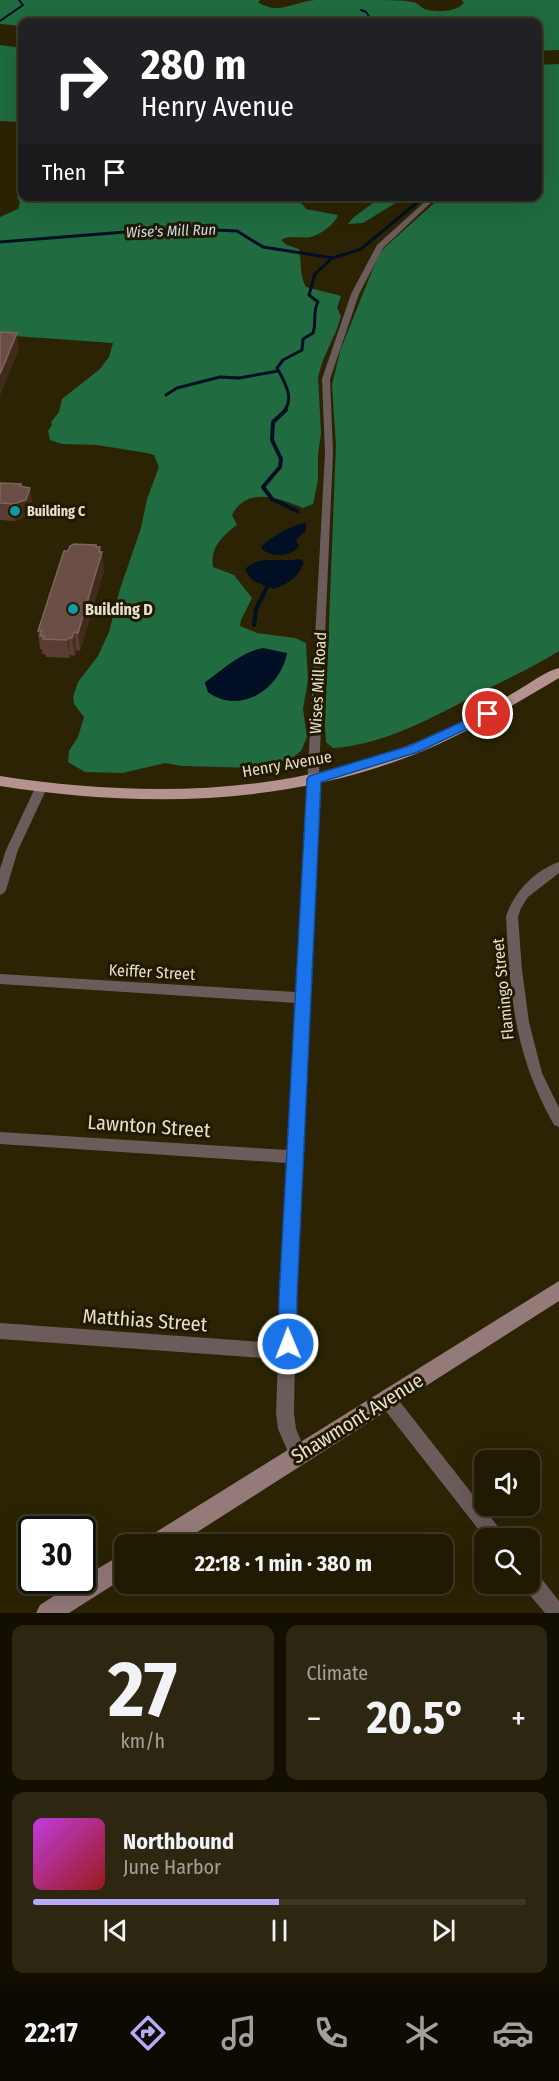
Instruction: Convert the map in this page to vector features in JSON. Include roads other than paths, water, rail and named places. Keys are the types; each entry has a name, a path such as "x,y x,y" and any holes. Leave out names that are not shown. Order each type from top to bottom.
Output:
{"main road":[{"name":"Henry Avenue","path":"0,780 41,788 114,795 164,796 245,790 314,779 386,759 439,738 488,714 559,672"}],"street":[{"name":"Wises Mill Road","path":"298,1455 287,1429 285,1413 287,1322 329,453 326,379 352,300 374,255 430,201"},
{"path":"0,890 12,850 41,788"},
{"name":"Flamingo Street","path":"559,867 522,894 514,907 512,917 525,1041 538,1083 559,1121"},
{"name":"Keiffer Street","path":"0,979 303,998"},
{"name":"Lawnton Street","path":"0,1138 295,1157"},
{"name":"Shawmont Avenue","path":"173,1534 559,1290"},
{"name":"Matthias Street","path":"0,1331 288,1352"},
{"path":"387,1399 488,1528"},
{"path":"48,1613 114,1571"},
{"path":"540,1593 556,1613"}],"water":[{"path":"306,523 306,530 296,540 299,546 295,550 275,555 261,548 282,532"},
{"path":"300,559 304,562 296,576 274,589 253,581 245,570 255,562"},
{"path":"263,648 287,653 283,666 267,688 245,700 233,701 208,692 205,683 218,672 240,657"}],"waterway":[{"path":"0,21 23,5 19,0"},
{"path":"361,10 370,18"},
{"name":"Wise's Mill Run","path":"0,242 138,231 152,233 172,228 237,231 263,247 333,258 361,249 419,201"},
{"path":"284,411 289,401 285,384 277,368 283,360 302,350 303,339 313,333 318,302 309,295 315,274 331,259"},
{"path":"166,395 177,388 220,377 239,378 278,371"},
{"path":"286,410 273,422 272,440 281,459 280,467 263,487 272,499 297,511"},
{"path":"254,625 256,609 269,583"}],"place":[{"name":"Building C","path":"15,511"},
{"name":"Building D","path":"73,609"}]}
